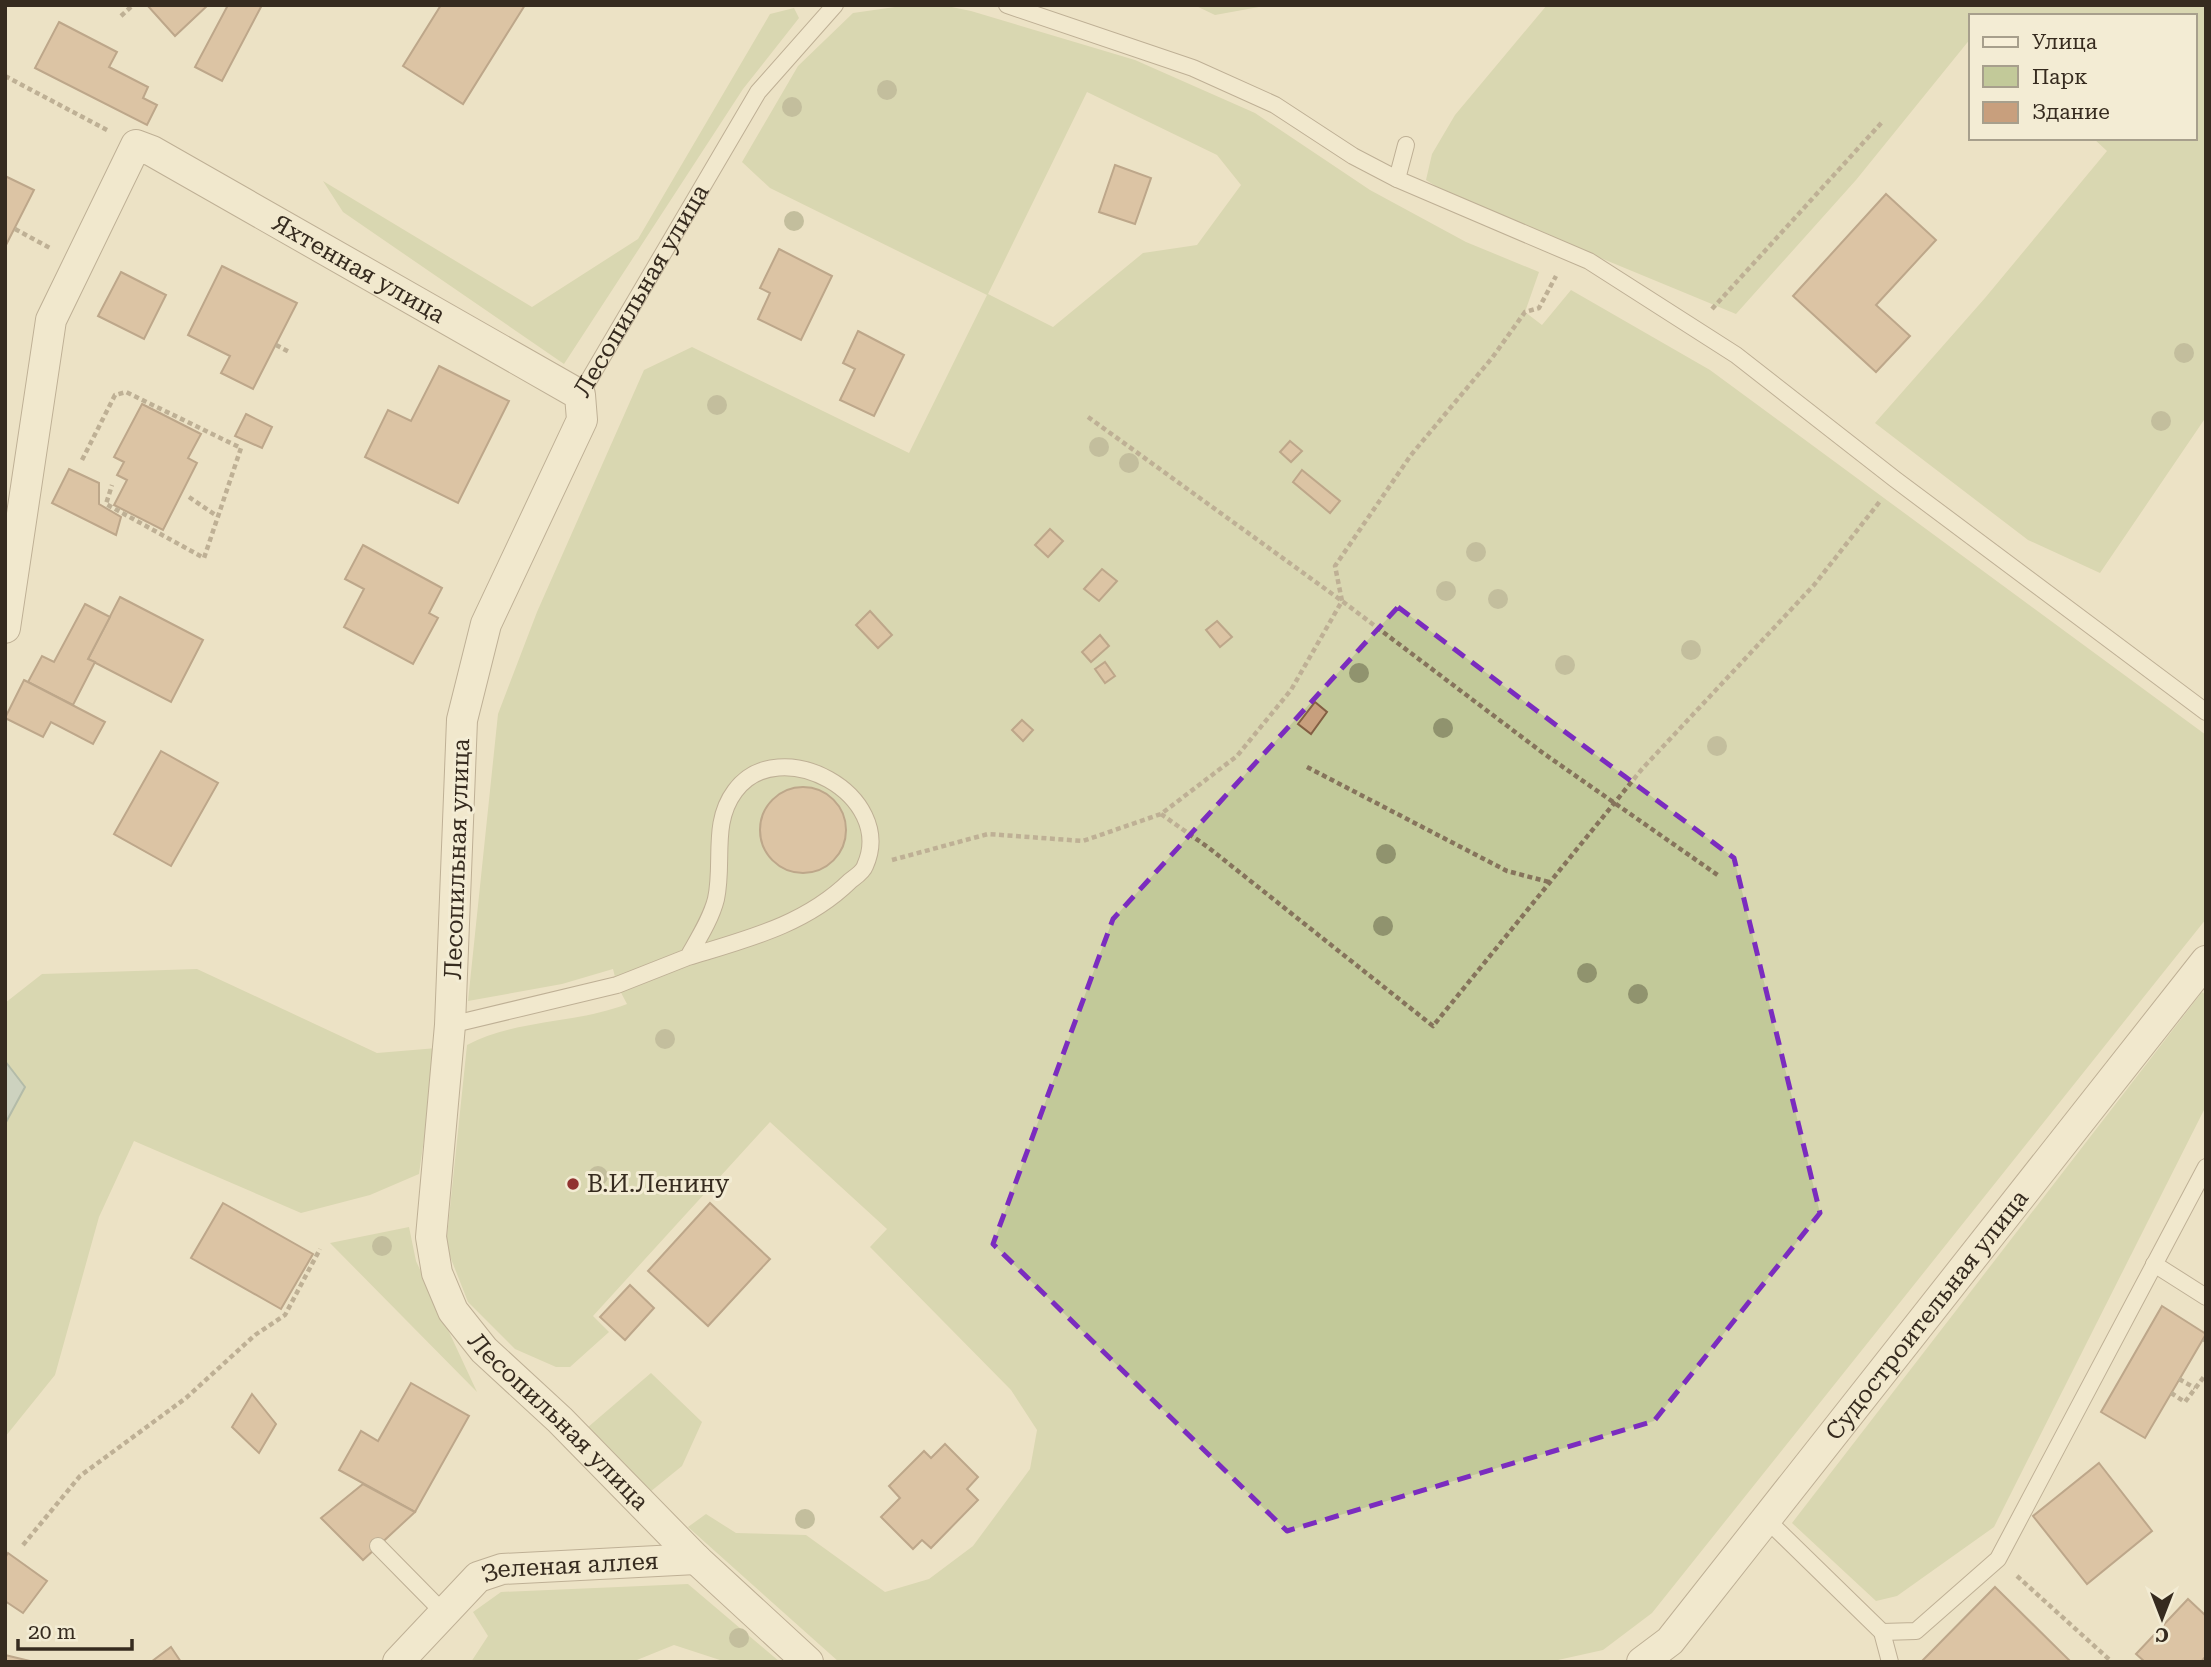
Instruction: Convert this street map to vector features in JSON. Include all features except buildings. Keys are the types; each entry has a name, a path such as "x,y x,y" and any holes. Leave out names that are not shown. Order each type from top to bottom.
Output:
{"street":[{"name":"Яхтенная улица","path":"136,145 152,150 580,396"},
{"path":"5,628 51,320 136,145"},
{"name":"Лесопильная улица","path":"580,396 582,420 486,624 462,720 450,1025 431,1237 437,1273 453,1311 484,1350 559,1420 696,1559 808,1662"},
{"name":"Судостроительная улица","path":"1642,1662 1671,1651 1765,1518 2206,961"},
{"name":"Зеленая аллея","path":"398,1662 478,1577 502,1569 696,1559"}],"lane":[{"name":"Лесопильная улица","path":"580,396 758,92 835,5"},
{"path":"1007,5 1193,68 1264,99 1398,180 1589,261 1737,355 1896,480 2206,712"},
{"path":"1398,180 1405,145"},
{"path":"450,1025 617,985 688,957 770,932 816,910 865,867 870,838 866,816 845,790 822,776 797,768 771,766 751,775 734,792 719,825 722,862 715,902 688,957"},
{"path":"1882,1632 1916,1631 1998,1559 2206,1167"},
{"path":"2154,1264 2206,1297"},
{"path":"1765,1518 1882,1632 1890,1662"},
{"path":"378,1546 443,1612"}],"path":[{"path":"121,16 133,5"},
{"path":"5,76 136,145"},
{"path":"1695,328 1883,121"},
{"path":"15,229 61,254"},
{"path":"865,867 988,834 1083,841 1161,814 1237,756 1291,690 1342,601 1335,566 1411,455 1492,358 1525,312 1539,308 1567,253"},
{"path":"276,345 291,353"},
{"path":"82,460 115,395 126,392 135,394 241,448 204,558 106,504 112,485"},
{"path":"1088,417 1342,601 1543,753 1719,876"},
{"path":"1161,814 1209,848 1433,1026 1615,802 1814,585 1896,480"},
{"path":"189,498 218,516"},
{"path":"1307,767 1507,872 1549,882"},
{"path":"23,1545 80,1476 186,1398 255,1335 285,1315 320,1249"},
{"path":"2171,1393 2185,1402 2206,1374"},
{"path":"2179,1379 2195,1388"},
{"path":"1998,1559 2112,1662"}],"highlighted area":[{"path":"1398,607 1734,858 1820,1213 1654,1421 1287,1531 993,1244 1113,919"}],"green space":[{"path":"909,5 942,5 971,11 1135,60 1255,113 1370,190 1466,242 1539,272 1525,312 1542,325 1571,290 1710,370 2206,735 2206,919 1652,1613 1603,1650 1549,1662 839,1662 688,1527 706,1514 736,1533 806,1535 885,1592 929,1579 973,1546 1030,1469 1037,1430 1011,1390 870,1247 887,1229 770,1122 593,1316 609,1332 570,1367 556,1367 515,1349 468,1302 446,1246 467,1045 505,1030 587,1015 627,1004 617,985 613,969 562,984 468,1001 498,714 537,612 644,370 692,347 909,453 987,295 770,188 742,162 798,66 853,13","holes":["1087,92 1217,155 1241,185 1197,245 1143,253 1053,327 988,294"]},
{"path":"1194,5 1270,5 1215,15"},
{"path":"1547,5 2206,5 2206,417 2100,573 2028,540 1875,423 1985,298 2107,151 2095,140 2197,140 2197,14 1969,14 1969,40 1856,180 1736,314 1453,197 1426,180 1432,154 1455,115"},
{"path":"794,8 799,18 743,89 564,364 343,212 323,181 532,307 638,239 770,14"},
{"path":"197,969 377,1053 437,1048 419,1174 370,1195 301,1213 134,1141 99,1217 55,1375 5,1437 5,1124 25,1087 5,1061 5,1003 42,974"},
{"path":"2202,992 2206,995 2206,1106 1994,1527 1897,1596 1876,1601 1792,1523"},
{"path":"409,1227 416,1261 477,1392 330,1243"},
{"path":"651,1373 702,1422 682,1466 650,1492 587,1428"},
{"path":"688,1584 780,1662 726,1662 674,1645 632,1662 471,1662 488,1636 473,1612 501,1592"}],"water":[{"path":"5,1061 25,1087 5,1124"}],"place":[{"name":"В.И.Ленину","path":"573,1184"}]}
